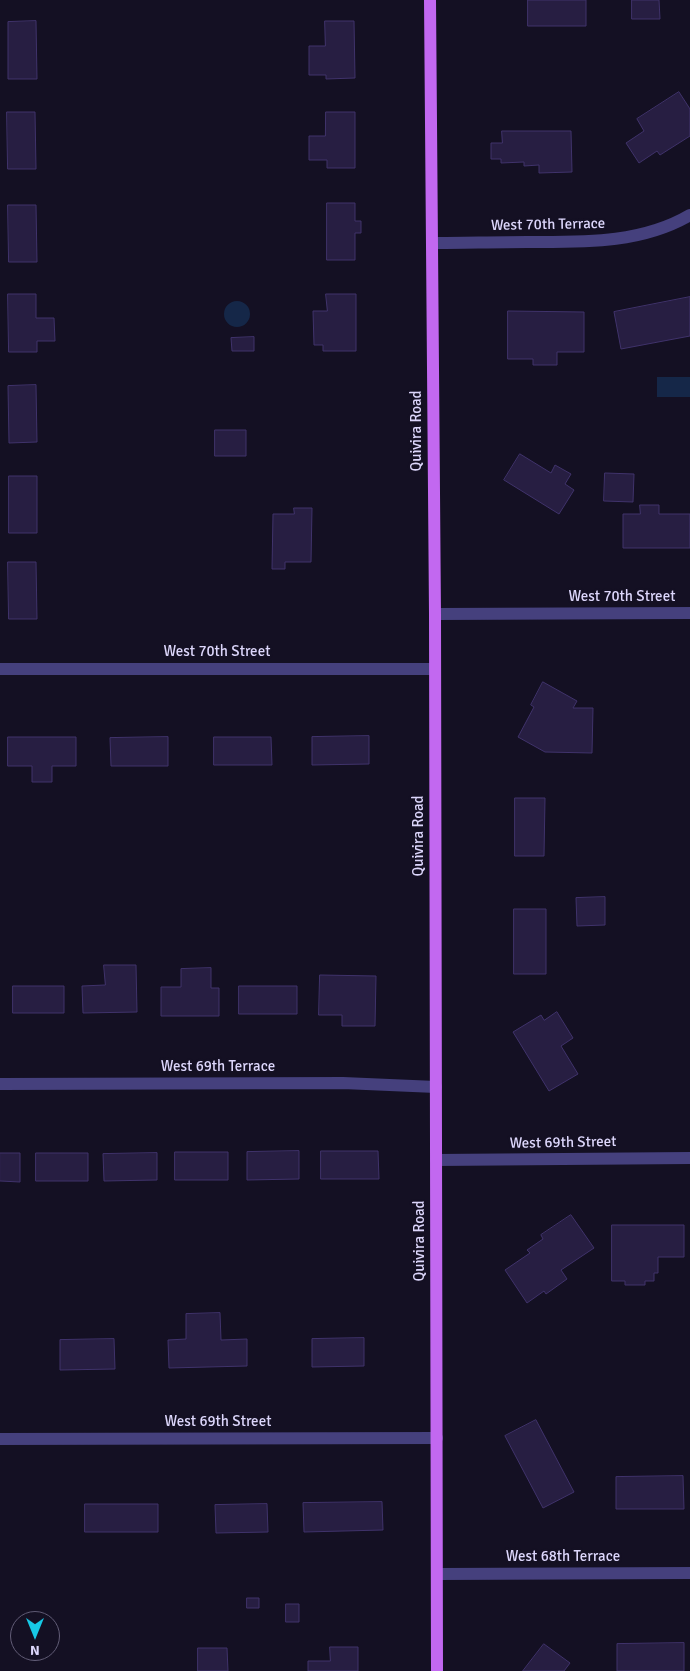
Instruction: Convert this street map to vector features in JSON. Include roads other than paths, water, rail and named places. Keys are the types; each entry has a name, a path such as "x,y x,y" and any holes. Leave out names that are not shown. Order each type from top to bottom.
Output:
{"main road":[{"name":"Quivira Road","path":"430,0 435,614 438,1671"}],"street":[{"name":"West 70th Terrace","path":"432,243 585,242 619,239 662,227 690,215"},
{"name":"West 70th Street","path":"435,614 690,613"},
{"name":"West 70th Street","path":"0,669 435,669"},
{"name":"West 69th Terrace","path":"0,1084 343,1083 436,1087"},
{"name":"West 69th Street","path":"436,1160 690,1158"},
{"name":"West 69th Street","path":"0,1439 437,1438"},
{"name":"West 68th Terrace","path":"437,1574 690,1573"}],"water":[{"path":"237,301 246,305 250,314 246,323 237,327 228,323 224,314 228,305"},
{"path":"657,377 690,377 690,397 657,397"}]}
